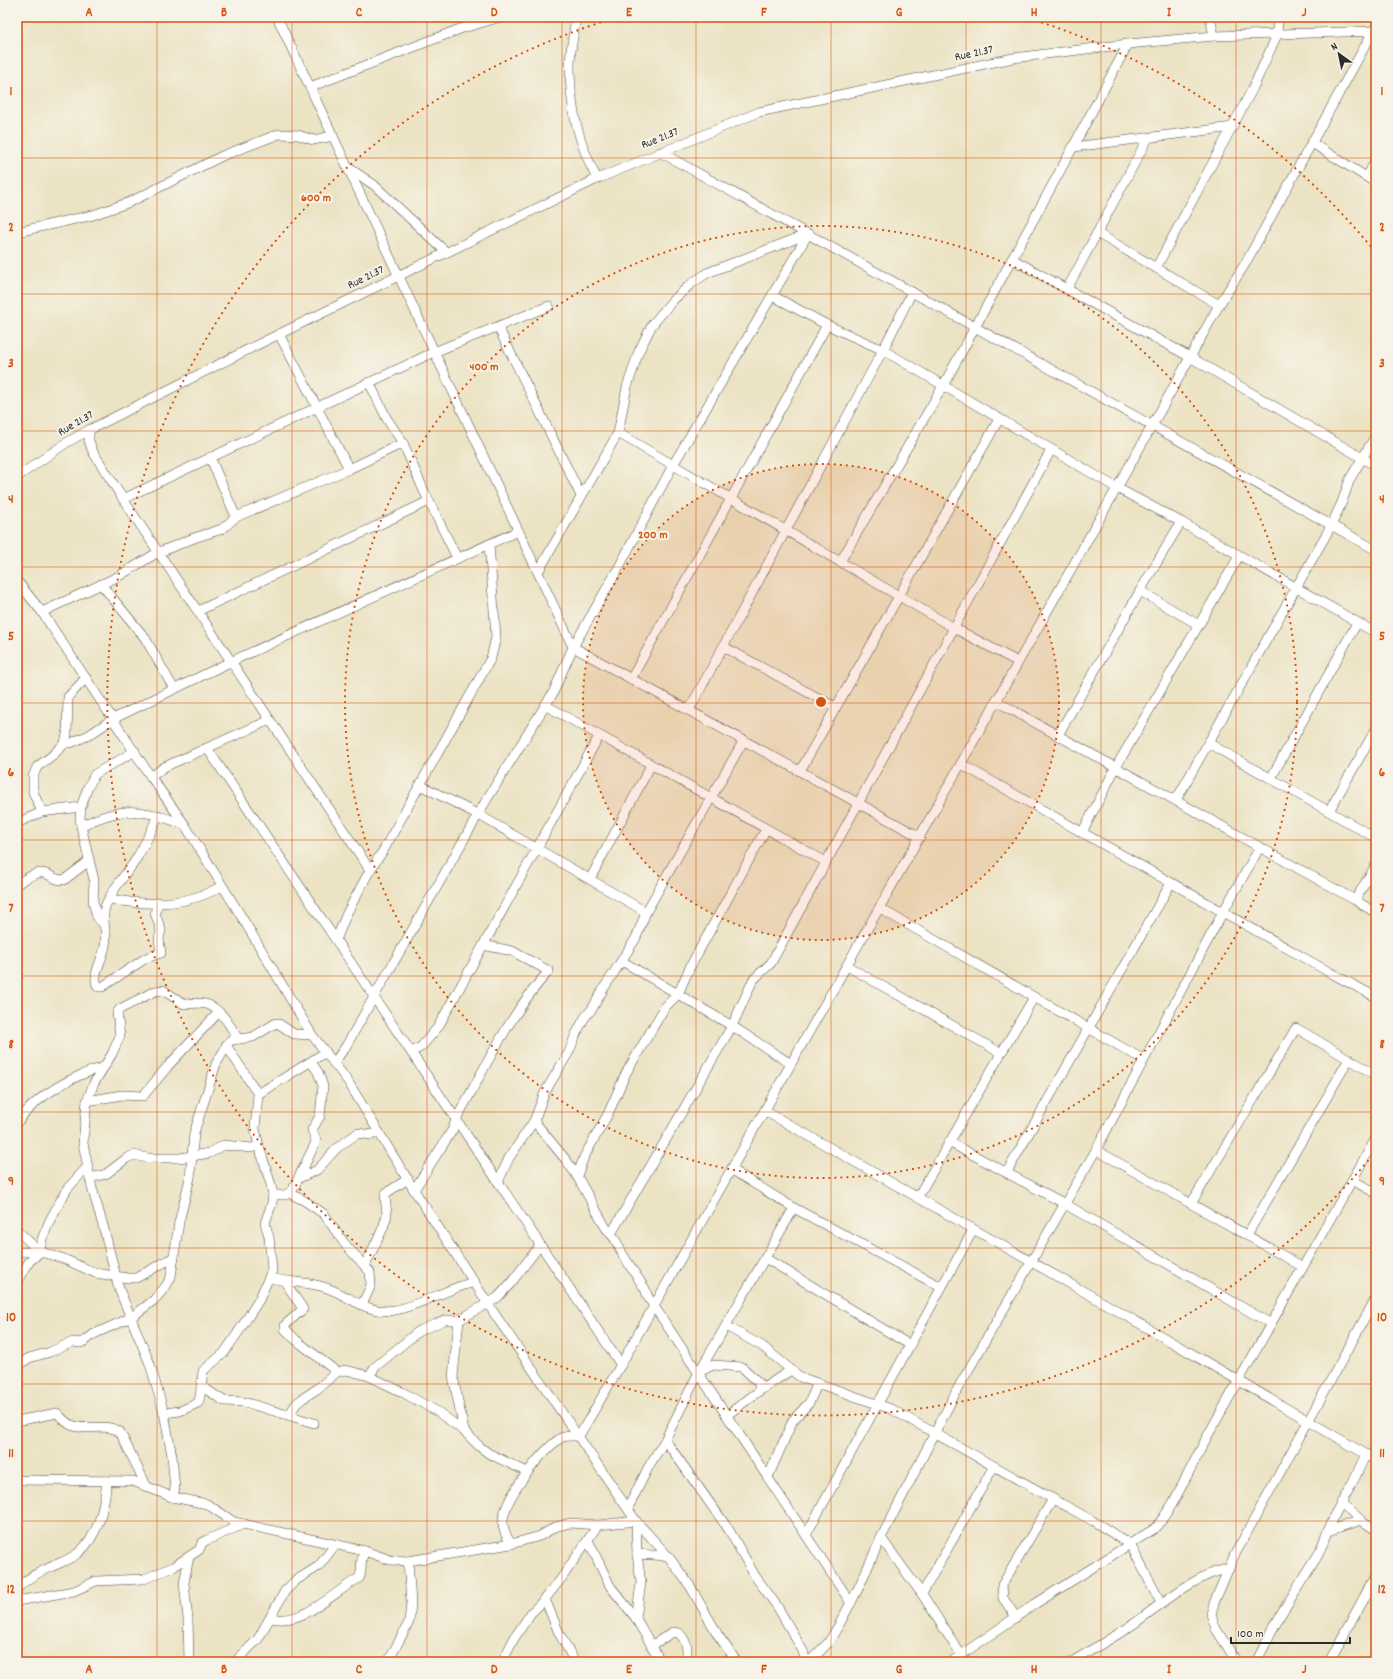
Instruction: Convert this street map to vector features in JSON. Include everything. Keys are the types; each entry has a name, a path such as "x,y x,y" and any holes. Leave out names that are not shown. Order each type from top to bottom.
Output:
{"street":[{"path":"277,17 573,647 920,836"},
{"path":"310,87 460,29 501,17"},
{"path":"576,17 570,65 572,109 584,153 597,179"},
{"path":"1210,17 1214,36"},
{"path":"1156,268 1233,127 1277,35 1278,17"},
{"path":"579,1436 732,1170 1219,305 1245,264 1375,29"},
{"name":"Rue 21.37","path":"17,477 66,443 89,430 398,275 597,179 760,112 1014,58 1128,44 1214,36 1277,35 1375,29"},
{"path":"840,562 943,386 1128,44"},
{"path":"1073,148 1233,127"},
{"path":"17,232 93,216 130,202 222,156 279,134 298,136 313,140 333,136"},
{"path":"1067,289 1148,138"},
{"path":"1312,143 1376,183"},
{"path":"660,152 1376,550"},
{"path":"1367,177 1376,159"},
{"path":"348,168 374,185 446,252"},
{"path":"1097,233 1219,305"},
{"path":"334,1063 346,1046 479,815 553,693 573,647 619,567 673,465 808,234"},
{"path":"538,572 618,433 627,388 639,351 652,325 673,300 706,273 808,234"},
{"path":"1012,259 1190,357 1376,466"},
{"path":"689,710 883,350 912,292"},
{"path":"773,296 827,325 883,350 1117,488 1181,522 1376,633"},
{"path":"123,499 434,352 549,306"},
{"path":"631,678 827,325"},
{"path":"498,327 581,496"},
{"path":"279,334 349,469"},
{"path":"369,382 388,419 403,443 457,558"},
{"path":"800,771 999,419"},
{"path":"89,430 88,441 93,452 123,499 198,610 230,662 370,870"},
{"path":"618,433 954,628 1018,662"},
{"path":"1176,800 1331,526 1350,479 1376,435"},
{"path":"42,612 119,576 159,552 222,529 236,518 349,469 403,443"},
{"path":"611,1234 732,1026 753,980 771,962 1051,450"},
{"path":"210,457 236,518"},
{"path":"198,610 429,501"},
{"path":"1058,735 1181,522"},
{"path":"65,743 71,743 89,735 113,719 230,662 518,531"},
{"path":"336,940 347,913 370,870 383,851 491,658 496,637 489,544"},
{"path":"1082,833 1116,767 1239,556"},
{"path":"17,581 42,612 185,825 312,1035 347,1080 414,1190 488,1303 636,1520 668,1556 690,1586 707,1614 715,1631 737,1662"},
{"path":"101,584 145,638 174,689"},
{"path":"1140,591 1199,625"},
{"path":"1271,778 1357,623"},
{"path":"724,647 835,707"},
{"path":"42,812 33,792 33,777 37,767 53,755 65,743 68,728 68,697 86,678"},
{"path":"996,701 1176,800 1376,913"},
{"path":"545,705 826,862"},
{"path":"151,776 164,767 270,720"},
{"path":"1329,811 1376,729"},
{"path":"411,1052 421,1047 438,1027 599,736"},
{"path":"498,1182 509,1158 534,1121 545,1092 569,1052 585,1017 592,1009 636,938 646,912 744,740"},
{"path":"1208,743 1376,838"},
{"path":"207,748 621,1365"},
{"path":"103,924 97,917 93,902 94,880 81,826 81,806 88,787 96,774 135,751"},
{"path":"961,764 1376,998"},
{"path":"590,879 651,765"},
{"path":"420,785 479,815 646,912"},
{"path":"17,823 42,812 81,806"},
{"path":"81,826 116,813 145,811 158,814 185,825"},
{"path":"158,814 152,829 135,860 110,899 104,913 103,924 106,942 99,965 96,982 98,987 102,987 146,958 161,953 159,939 161,930 155,913 158,902"},
{"path":"577,1176 584,1157 608,1114 626,1073 665,1007 678,994 690,967 766,829"},
{"path":"665,1440 729,1530 755,1576 786,1620 803,1651 807,1662 828,1643 851,1603 881,1538 934,1433 995,1322 1032,1263 1096,1150 1223,912 1260,847"},
{"path":"17,884 38,872 54,879 64,880 89,861"},
{"path":"1355,900 1376,865"},
{"path":"1007,1172 1171,883"},
{"path":"110,899 136,903 180,902 207,894 222,886"},
{"path":"879,908 1144,1060"},
{"path":"414,1190 453,1129 456,1119 490,1058 526,999 549,971 512,951 483,944"},
{"path":"622,961 732,1026 791,1064"},
{"path":"847,966 1001,1053"},
{"path":"172,1496 175,1489 172,1456 164,1414 150,1364 132,1317 119,1289 87,1167 83,1135 87,1101 94,1083 112,1054 120,1036 117,1013 120,1009 155,991 163,990 184,1004 194,1002 208,1004 225,1019 238,1039"},
{"path":"917,1198 1034,997"},
{"path":"87,1101 122,1095 143,1096 168,1066 218,1013"},
{"path":"17,1366 30,1358 50,1352 73,1342 80,1343 85,1341 94,1334 132,1317 154,1300 166,1286 171,1277 179,1222 190,1178 194,1133 216,1064 226,1045 232,1040 253,1037 276,1023 294,1034 312,1035"},
{"path":"1191,1204 1296,1028 1376,1075"},
{"path":"164,1414 180,1411 198,1403 203,1371 224,1352 259,1300 270,1278 272,1270 265,1224 273,1195 259,1146 255,1124 258,1094 226,1045"},
{"path":"258,1094 326,1052"},
{"path":"1247,1235 1349,1059"},
{"path":"289,1193 299,1178 302,1168 316,1140 312,1130 320,1116 322,1082 318,1072 311,1062"},
{"path":"17,1123 26,1111 62,1085 82,1073 104,1067"},
{"path":"765,1111 1376,1460"},
{"path":"534,1121 562,1154 577,1176 606,1228 654,1305 851,1603"},
{"path":"299,1178 317,1170 337,1148 358,1133 371,1135 379,1132"},
{"path":"951,1662 1157,1527 1174,1503 1208,1435 1376,1138"},
{"path":"949,1142 1065,1204 1271,1324"},
{"path":"90,1178 106,1174 127,1158 134,1155 147,1158 180,1158 210,1152 224,1145 251,1148 259,1146"},
{"path":"1096,1150 1303,1267"},
{"path":"17,1283 29,1262 40,1252 42,1239 50,1220 67,1189 87,1167"},
{"path":"732,1170 794,1208 941,1287"},
{"path":"365,1266 383,1228 387,1215 384,1196 386,1193 408,1179"},
{"path":"1352,1180 1376,1193"},
{"path":"273,1195 289,1193 305,1201 324,1214 344,1243 372,1274 371,1285 362,1305"},
{"path":"628,1508 648,1466 665,1440 699,1372 794,1208"},
{"path":"17,1230 40,1252"},
{"path":"806,1535 972,1230"},
{"path":"369,1376 375,1367 418,1331 444,1320 459,1320 497,1298 506,1289 540,1245"},
{"path":"17,1252 40,1252 62,1258 95,1272 116,1275 122,1278 136,1278 174,1256"},
{"path":"765,1258 910,1345"},
{"path":"270,1278 285,1282 324,1288 372,1310 395,1310 441,1294 453,1288 475,1282"},
{"path":"285,1282 304,1309 285,1326 286,1329 296,1340 337,1372"},
{"path":"1237,1662 1216,1629 1212,1614 1214,1603 1234,1556 1376,1298"},
{"path":"459,1320 453,1376 464,1431"},
{"path":"726,1326 762,1346 800,1377 892,1410 1053,1499 1130,1544 1161,1603"},
{"path":"699,1372 713,1364 742,1367 759,1383 759,1391"},
{"path":"289,1415 296,1404 337,1372 346,1370 369,1376 426,1405 464,1431 488,1453 527,1472"},
{"path":"727,1416 759,1391 791,1370"},
{"path":"768,1477 793,1420 809,1403 817,1384"},
{"path":"201,1386 224,1401 244,1402 314,1423"},
{"path":"17,1421 57,1413 70,1425 84,1428 108,1426 116,1429 120,1432 146,1485"},
{"path":"511,1544 503,1528 502,1520 510,1501 527,1472 544,1452 560,1439 569,1436 579,1436"},
{"path":"1256,1662 1281,1614 1318,1555 1341,1503 1366,1454"},
{"path":"922,1594 994,1466"},
{"path":"17,1480 133,1480 172,1496 207,1504 234,1522 365,1551 390,1560 408,1560 511,1544 540,1536 563,1524 576,1523 598,1525 636,1520"},
{"path":"17,1589 22,1582 78,1553 91,1538 104,1506 107,1481"},
{"path":"1016,1618 1003,1598 1002,1585 1053,1499"},
{"path":"1341,1503 1361,1520 1376,1530"},
{"path":"636,1520 637,1554 641,1583 636,1618"},
{"path":"1328,1531 1361,1520"},
{"path":"17,1601 74,1591 96,1581 144,1579 166,1571 199,1550 204,1541 244,1524"},
{"path":"502,1662 515,1637 531,1614 561,1579 598,1525"},
{"path":"881,1538 922,1594 961,1655"},
{"path":"588,1540 610,1586 636,1618 661,1662"},
{"path":"235,1662 258,1639 285,1591 295,1581 319,1566 335,1545"},
{"path":"271,1618 277,1620 297,1617 306,1613 359,1578 361,1573 360,1562 365,1551"},
{"path":"637,1554 668,1556"},
{"path":"189,1556 184,1583 188,1619 189,1662"},
{"path":"388,1662 409,1622 411,1603 408,1560"},
{"path":"1072,1662 1131,1625 1201,1577 1222,1570 1229,1570"},
{"path":"1329,1662 1376,1575"},
{"path":"545,1599 559,1633 575,1662"},
{"path":"651,1646 673,1632 678,1633 686,1644 688,1654 686,1662"}]}
